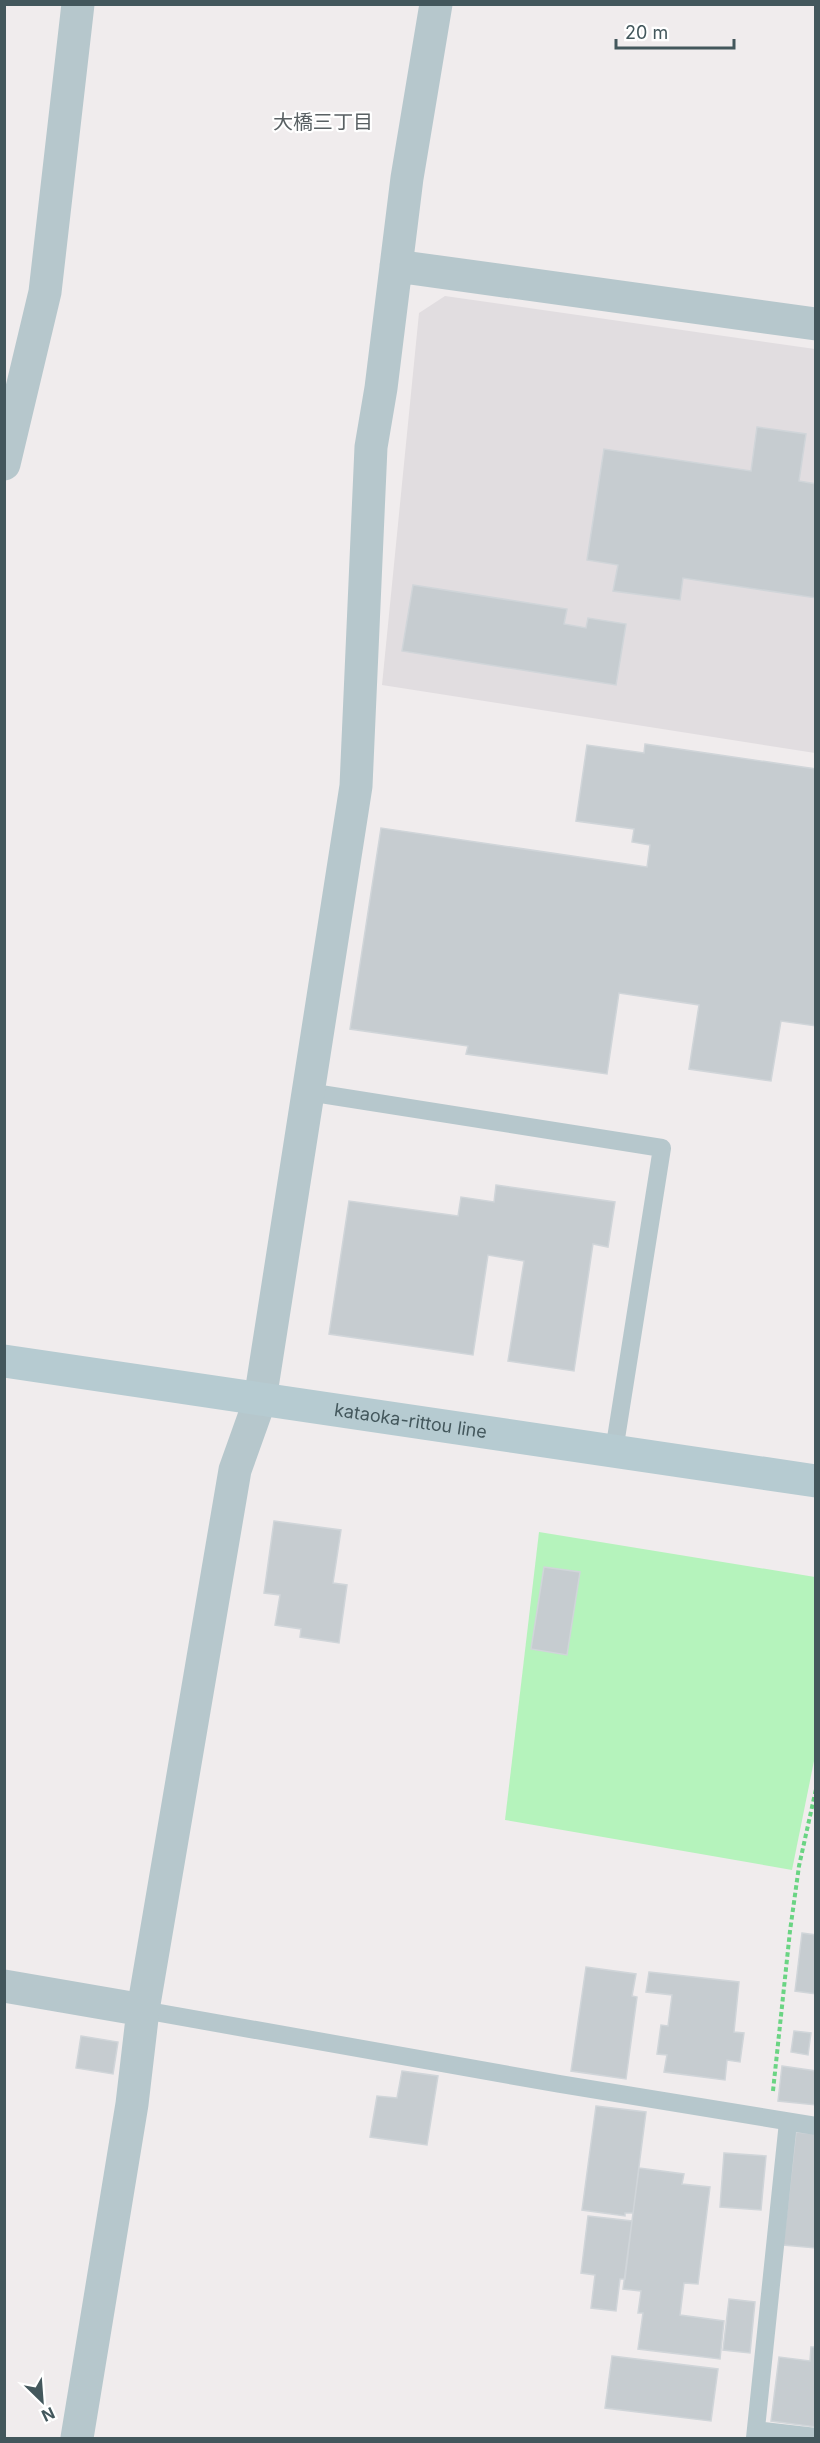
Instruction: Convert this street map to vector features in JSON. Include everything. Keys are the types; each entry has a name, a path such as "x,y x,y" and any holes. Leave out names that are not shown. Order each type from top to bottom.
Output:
{"main road":[{"name":"kataoka-rittou line","path":"4,1361 816,1481"}],"street":[{"path":"4,464 45,292 78,4"},
{"path":"77,2439 132,2104 143,2010 236,1470 260,1400 356,786 371,447 381,388 407,178 436,4"},
{"path":"396,266 816,324"},
{"path":"4,1986 143,2010"}],"lane":[{"path":"308,1092 662,1148 614,1452"},
{"path":"143,2010 816,2126"},
{"path":"779,2121 755,2434 816,2437"}],"path":[{"path":"779,2121 790,1931 799,1866 816,1789"}],"shaded area":[{"path":"445,296 815,349 815,753 382,685 419,313"}],"green space":[{"path":"539,1532 815,1577 815,1756 792,1870 505,1820"}],"building":[{"path":"757,427 806,434 799,481 816,484 816,598 683,578 680,600 613,591 618,565 587,560 604,449 751,471"},
{"path":"413,585 567,609 564,624 586,628 588,618 626,624 616,685 402,651"},
{"path":"645,744 816,769 816,1026 781,1021 771,1081 689,1069 699,1005 619,993 607,1074 466,1054 468,1046 350,1029 381,828 647,867 650,845 632,842 634,829 576,821 587,745 644,753"},
{"path":"496,1185 615,1202 608,1247 593,1244 574,1371 508,1361 524,1261 488,1255 473,1355 329,1334 349,1201 458,1216 461,1197 494,1202"},
{"path":"274,1521 341,1530 333,1583 347,1585 339,1643 300,1637 301,1629 275,1625 280,1595 264,1593"},
{"path":"544,1567 580,1572 567,1655 531,1649"},
{"path":"802,1933 816,1935 816,1994 795,1991"},
{"path":"586,1967 636,1974 632,1996 637,1997 626,2079 571,2071"},
{"path":"649,1972 739,1982 734,2032 744,2033 740,2062 727,2060 725,2080 664,2072 667,2055 657,2054 661,2025 668,2026 672,1995 646,1992"},
{"path":"794,2031 811,2033 808,2055 791,2052"},
{"path":"81,2036 118,2042 113,2074 76,2068"},
{"path":"782,2066 816,2071 816,2105 778,2101"},
{"path":"402,2071 438,2076 427,2145 370,2137 377,2096 397,2098"},
{"path":"596,2106 646,2112 633,2213 625,2213 625,2216 582,2210"},
{"path":"796,2132 816,2134 816,2248 783,2245"},
{"path":"724,2153 766,2156 761,2210 720,2207"},
{"path":"639,2168 684,2174 682,2184 710,2187 698,2284 684,2283 680,2315 724,2321 720,2359 638,2349 643,2313 638,2313 641,2291 623,2289"},
{"path":"588,2216 632,2221 625,2279 620,2279 616,2311 591,2308 595,2275 581,2273"},
{"path":"729,2299 755,2302 750,2353 723,2350"},
{"path":"811,2347 816,2347 816,2427 771,2421 779,2357 810,2361"},
{"path":"612,2356 718,2369 711,2421 605,2408"}],"district":[{"name":"大橋三丁目","path":"323,122"}]}
